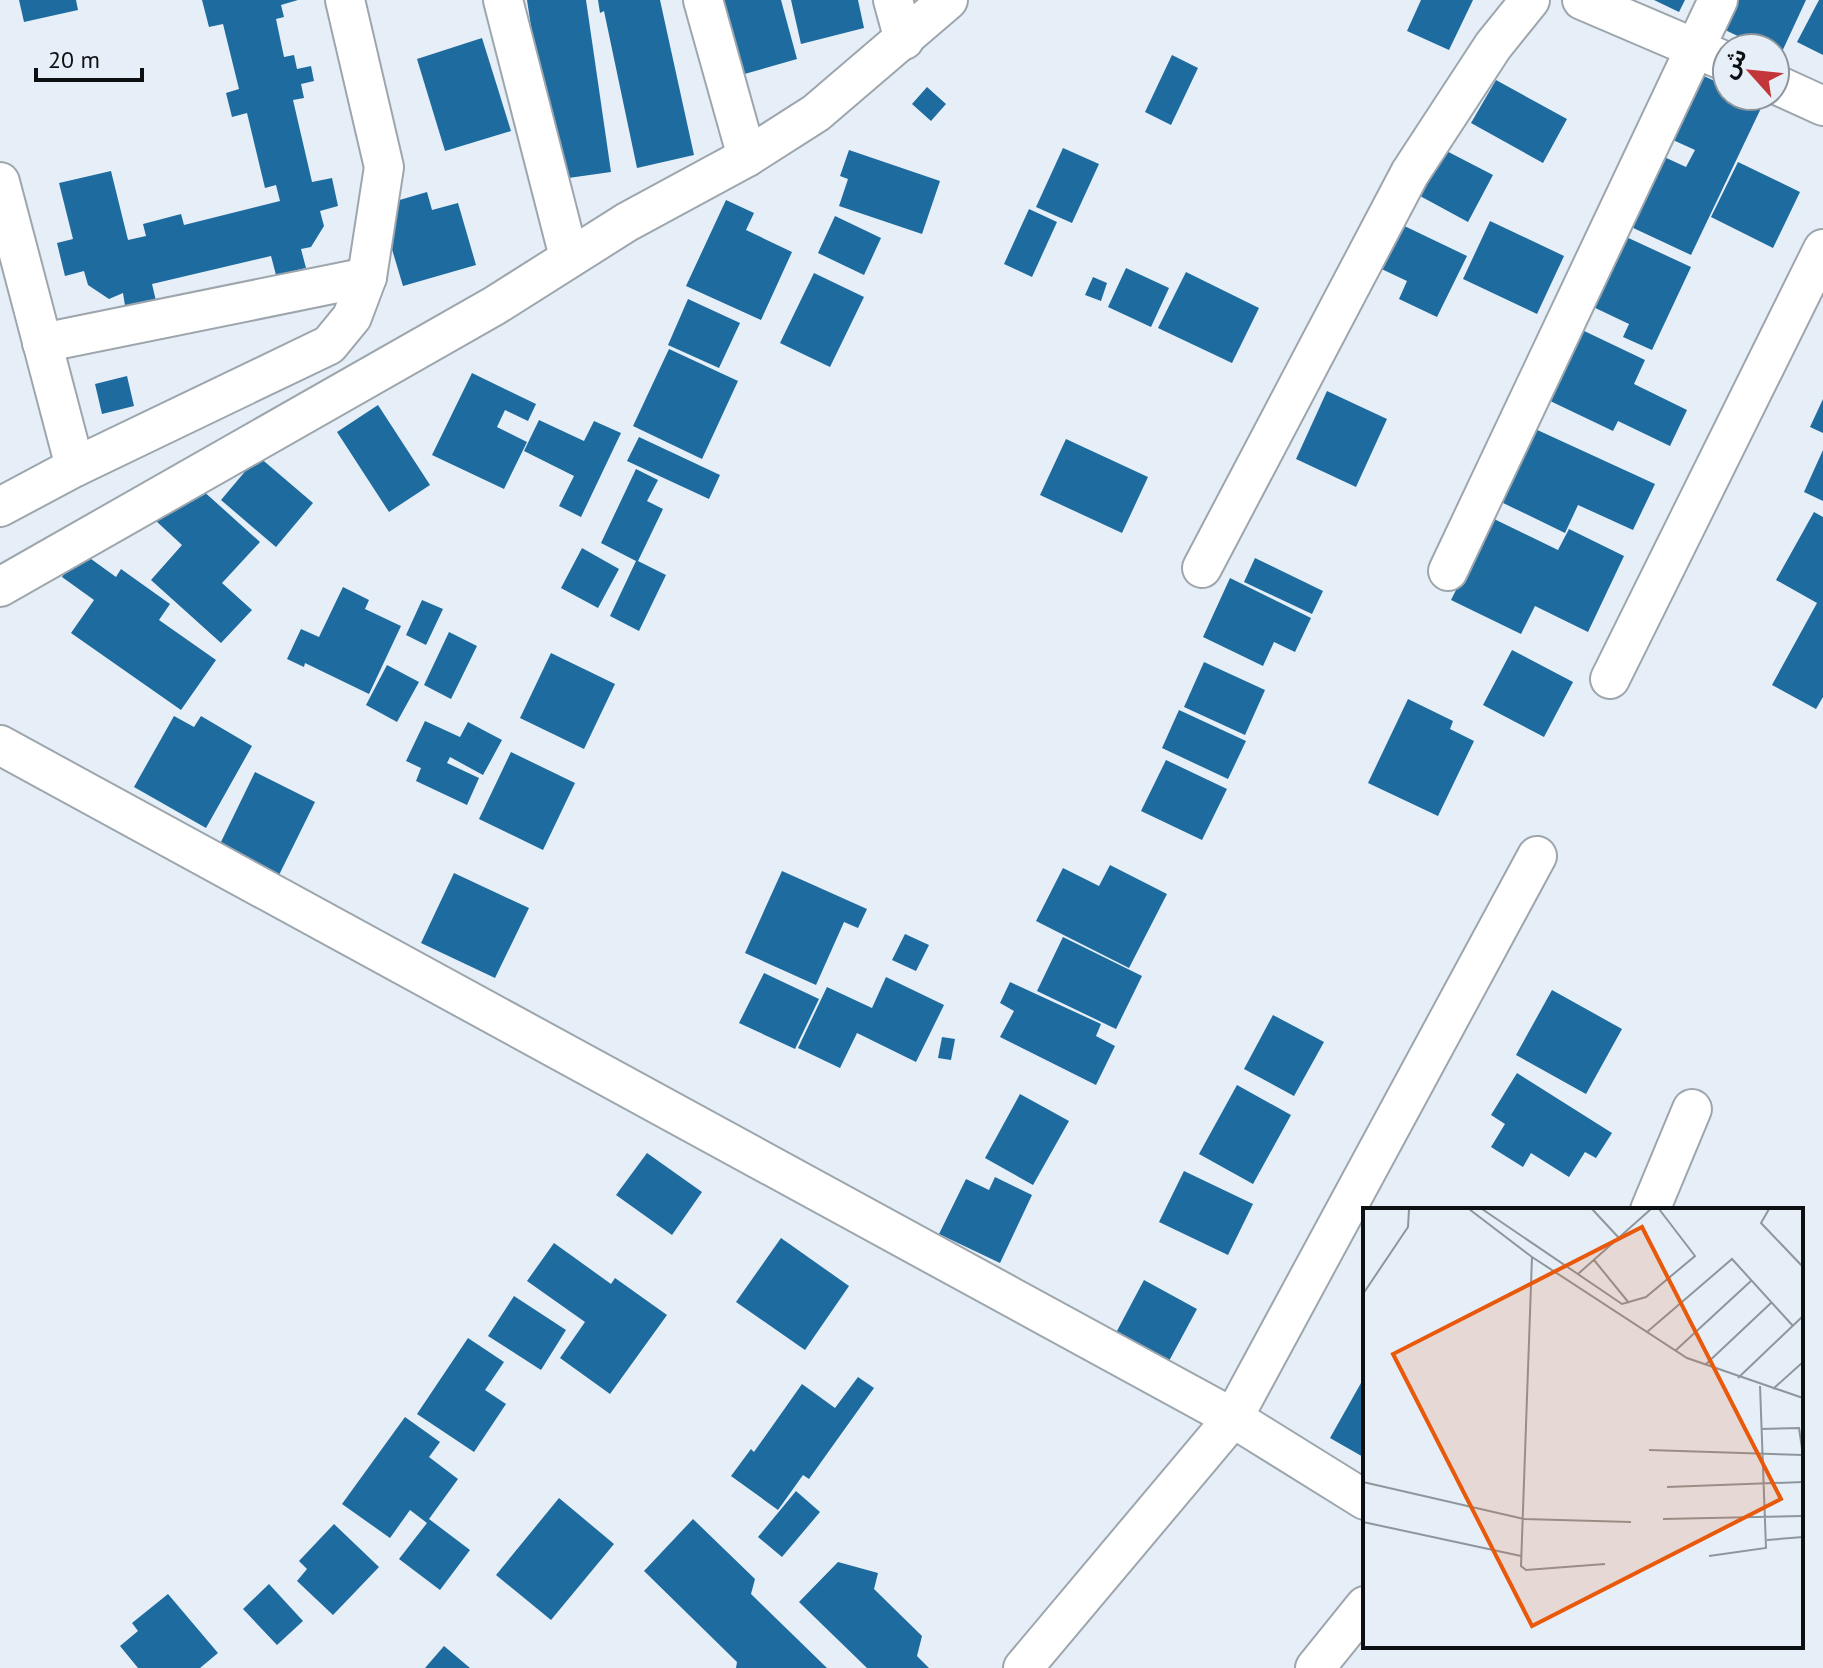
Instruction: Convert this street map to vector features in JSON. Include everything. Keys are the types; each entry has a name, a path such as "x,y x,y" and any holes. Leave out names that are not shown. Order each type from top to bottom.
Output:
{"street":[{"path":"0,507 75,467 329,345 352,317 367,277 384,167 345,0"},
{"path":"503,0 569,257"},
{"path":"703,0 747,157"},
{"path":"893,0 904,40"},
{"path":"0,587 494,306 569,257 747,157 816,113 948,0"},
{"path":"1202,568 1410,173 1493,46 1530,0"},
{"path":"1582,0 1711,56"},
{"path":"1715,32 1718,0"},
{"path":"1448,571 1711,58"},
{"path":"1791,91 1823,106"},
{"path":"0,182 75,467"},
{"path":"1610,679 1823,249"},
{"path":"42,343 367,277"},
{"path":"0,745 1233,1418 1363,1499"},
{"path":"1023,1668 1233,1418 1537,856"},
{"path":"1651,1208 1692,1109"},
{"path":"1315,1668 1363,1608"}],"building":[{"path":"19,0 76,0 78,10 24,22"},
{"path":"202,0 298,0 281,5 284,17 276,19 284,57 294,55 297,69 311,66 314,81 301,84 304,98 293,100 312,182 332,178 338,206 320,211 324,226 311,247 301,249 306,268 276,275 271,256 152,284 157,305 126,312 123,293 109,299 88,285 84,271 65,276 57,243 73,239 59,183 111,171 128,240 146,236 143,224 181,214 184,225 280,201 276,185 265,188 247,113 232,117 226,93 239,89 223,24 209,27"},
{"path":"527,0 586,0 611,172 554,180"},
{"path":"598,0 660,0 694,155 637,168 604,11 600,13"},
{"path":"714,0 781,0 797,59 734,77"},
{"path":"791,0 858,0 864,28 801,44"},
{"path":"1421,0 1473,0 1449,50 1407,31"},
{"path":"1654,0 1685,0 1679,12"},
{"path":"1737,0 1806,0 1791,32 1729,32 1723,29"},
{"path":"1819,0 1823,0 1823,55 1797,42"},
{"path":"482,38 511,131 445,151 417,59"},
{"path":"1172,55 1198,68 1171,125 1145,112"},
{"path":"1704,76 1711,79 1711,112 1759,112 1691,255 1629,226 1662,156 1686,167 1695,150 1673,140"},
{"path":"1496,80 1567,119 1543,163 1471,123"},
{"path":"927,87 946,104 931,121 912,104"},
{"path":"1433,144 1493,175 1468,222 1409,190"},
{"path":"1063,148 1099,164 1072,223 1036,207"},
{"path":"849,150 940,181 922,234 839,206 848,179 840,176"},
{"path":"1738,162 1800,192 1773,248 1711,217"},
{"path":"427,192 432,210 458,203 476,265 403,286 379,206"},
{"path":"726,200 754,213 746,230 792,252 761,320 686,286"},
{"path":"1029,209 1057,222 1032,277 1004,264"},
{"path":"835,216 881,238 864,275 818,253"},
{"path":"1394,221 1467,256 1437,317 1399,299 1407,281 1373,265"},
{"path":"1490,221 1564,256 1537,314 1463,279"},
{"path":"1622,235 1691,267 1652,350 1623,337 1629,324 1589,305"},
{"path":"1126,268 1169,288 1151,327 1108,307"},
{"path":"1186,272 1259,308 1232,363 1158,328"},
{"path":"814,273 864,297 830,367 780,343"},
{"path":"1093,277 1107,283 1101,301 1085,295"},
{"path":"688,299 740,323 719,368 668,345"},
{"path":"1580,329 1645,360 1634,384 1687,410 1670,446 1618,421 1613,431 1546,399"},
{"path":"669,349 738,381 702,459 633,426"},
{"path":"472,373 536,404 528,421 505,410 497,427 527,442 504,489 432,455"},
{"path":"127,376 134,406 102,414 95,384"},
{"path":"1327,391 1387,419 1356,487 1296,459"},
{"path":"1823,399 1823,433 1810,427"},
{"path":"378,405 430,485 389,512 337,432"},
{"path":"539,420 584,441 594,421 621,433 581,517 559,506 574,476 524,451"},
{"path":"1533,428 1655,484 1633,530 1578,505 1565,533 1499,501"},
{"path":"639,437 720,475 709,499 627,461"},
{"path":"1066,439 1148,477 1122,533 1040,495"},
{"path":"1823,450 1823,501 1804,492"},
{"path":"258,456 313,503 276,547 221,500"},
{"path":"636,469 658,480 647,501 663,509 638,561 666,575 639,631 610,616 636,561 601,543"},
{"path":"191,480 260,542 222,583 252,610 221,643 151,580 182,545 155,520"},
{"path":"1814,512 1823,517 1823,697 1816,709 1772,685 1817,603 1776,580"},
{"path":"1492,518 1558,550 1569,529 1624,556 1588,632 1535,606 1521,634 1451,600"},
{"path":"582,548 619,569 598,608 561,588"},
{"path":"80,551 116,577 121,569 170,604 159,620 216,660 181,710 71,633 94,600 62,577"},
{"path":"1255,558 1323,591 1312,614 1244,582"},
{"path":"1230,578 1311,618 1295,652 1274,642 1263,666 1203,637"},
{"path":"343,587 369,600 365,609 401,626 369,694 305,663 304,667 287,659 301,629 319,637"},
{"path":"422,600 443,609 426,645 406,635"},
{"path":"449,632 477,646 451,699 424,685"},
{"path":"1512,650 1573,682 1544,737 1483,705"},
{"path":"551,653 615,684 584,749 520,718"},
{"path":"1204,662 1265,690 1245,735 1184,707"},
{"path":"387,665 419,682 397,722 366,705"},
{"path":"1408,699 1453,721 1450,729 1474,741 1438,816 1368,783"},
{"path":"1179,710 1246,741 1228,779 1162,748"},
{"path":"174,716 194,727 201,716 252,746 206,828 134,787"},
{"path":"425,721 460,737 468,722 502,740 483,775 450,757 447,763 479,778 467,805 416,781 421,768 406,761"},
{"path":"511,752 575,783 543,850 479,819"},
{"path":"1166,760 1227,789 1202,840 1141,811"},
{"path":"255,772 315,802 279,875 219,846"},
{"path":"1110,865 1167,894 1129,968 1036,921 1063,868 1099,886"},
{"path":"782,871 867,909 858,928 844,922 816,985 745,953"},
{"path":"454,873 529,908 495,978 421,943"},
{"path":"905,934 929,945 916,971 892,960"},
{"path":"1063,937 1142,976 1116,1029 1037,991"},
{"path":"764,973 819,999 795,1049 739,1023"},
{"path":"886,977 944,1005 916,1062 857,1033 840,1068 798,1048 827,987 872,1008"},
{"path":"1010,982 1101,1024 1096,1036 1115,1046 1096,1085 1000,1037 1014,1011 1000,1003"},
{"path":"1552,990 1622,1029 1586,1094 1516,1055"},
{"path":"1273,1015 1324,1042 1294,1096 1244,1069"},
{"path":"942,1037 955,1039 951,1060 938,1058"},
{"path":"1517,1073 1612,1133 1596,1158 1585,1152 1569,1177 1531,1153 1523,1167 1491,1147 1505,1124 1491,1115"},
{"path":"1237,1085 1291,1115 1253,1184 1199,1154"},
{"path":"1020,1094 1069,1121 1033,1185 985,1158"},
{"path":"647,1153 702,1192 672,1235 616,1195"},
{"path":"1184,1171 1253,1204 1228,1255 1159,1222"},
{"path":"995,1177 1032,1195 1000,1263 939,1234 966,1179 989,1190"},
{"path":"781,1238 849,1286 805,1350 736,1302"},
{"path":"554,1243 611,1284 615,1278 667,1315 610,1394 560,1358 585,1322 527,1281"},
{"path":"1144,1280 1197,1309 1162,1374 1109,1346"},
{"path":"514,1296 566,1330 541,1370 488,1336"},
{"path":"468,1338 504,1362 485,1390 506,1404 474,1452 417,1414"},
{"path":"858,1377 874,1388 809,1479 803,1475 778,1510 731,1476 751,1449 754,1452 802,1384 835,1408"},
{"path":"1361,1383 1363,1384 1363,1457 1330,1438"},
{"path":"405,1417 440,1442 429,1457 458,1479 429,1519 470,1550 440,1590 399,1559 427,1523 410,1510 390,1538 342,1504"},
{"path":"796,1491 820,1512 782,1557 758,1537"},
{"path":"559,1498 614,1544 551,1620 496,1575"},
{"path":"693,1519 755,1579 751,1594 827,1668 736,1668 737,1662 644,1571"},
{"path":"334,1524 379,1567 333,1615 297,1581 307,1569 299,1561"},
{"path":"838,1562 878,1573 874,1589 922,1636 917,1656 929,1668 867,1668 799,1602"},
{"path":"269,1584 303,1621 277,1645 243,1609"},
{"path":"168,1594 218,1653 200,1668 138,1668 120,1646 138,1631 132,1623"},
{"path":"444,1646 470,1668 425,1668"}]}
